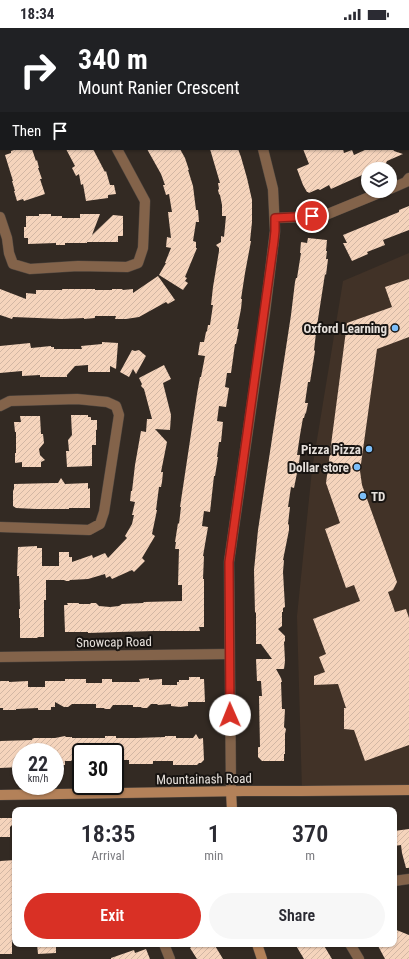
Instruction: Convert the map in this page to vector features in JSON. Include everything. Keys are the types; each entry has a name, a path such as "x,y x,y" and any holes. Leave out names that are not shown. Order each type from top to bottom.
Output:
{"street":[{"path":"0,217 13,264 30,269 78,266 127,267 138,262 143,248 145,201 118,150"},
{"path":"232,807 229,562 275,231 273,189 263,150"},
{"path":"397,185 406,182 409,178"},
{"path":"275,218 323,216 367,198"},
{"path":"0,406 10,401 77,399 108,402 116,406 119,415 104,512 100,524 89,530 0,527"},
{"name":"Snowcap Road","path":"0,657 229,654"},
{"name":"Mountainash Road","path":"0,795 409,790"},
{"path":"397,881 409,879"},
{"path":"165,947 170,959"},
{"path":"258,947 262,959"},
{"path":"352,947 359,959"}],"shaded area":[{"path":"409,253 409,790 302,791 297,616 312,470 343,281"}],"building":[{"path":"32,150 36,161 37,160 42,179 40,179 45,194 24,201 23,199 17,201 5,155 11,153 11,151"},
{"path":"67,150 94,150 105,172 106,171 110,185 114,185 116,194 108,195 108,198 86,201 83,184 81,185 79,174 76,176 72,168 75,166"},
{"path":"148,150 181,150 189,170 196,210 198,210 199,222 196,222 193,241 196,242 197,248 185,277 187,278 185,281 188,283 183,290 159,275 166,263 171,248 166,247 167,237 171,238 168,212 172,212 169,194 166,195 163,185 165,185 161,174"},
{"path":"210,150 238,150 252,200 251,241 241,299 241,309 237,329 239,329 235,344 231,373 227,373 225,387 229,388 226,407 219,406 217,421 223,422 210,512 204,511 202,526 208,527 203,556 204,627 199,627 200,631 65,632 64,605 68,605 67,603 96,603 99,606 110,607 119,606 122,604 144,602 182,601 182,585 178,585 179,549 175,549 175,542 178,523 179,524 180,507 197,394 205,356 198,355 200,342 204,342 208,325 210,325 213,305 211,305 213,287 219,251 219,248 216,245 221,242 221,236 224,237 226,216 222,216 222,205 218,190 218,183 220,183"},
{"path":"303,150 343,150 344,153 352,150 354,155 365,150 394,150 403,154 386,162 361,162 360,176 331,189 329,185 320,190 318,189 309,193 303,185 297,169 309,164"},
{"path":"409,206 409,230 383,240 385,245 367,252 368,254 352,261 343,243 347,243 343,235 399,212 399,210"},
{"path":"39,214 51,214 51,216 62,216 62,218 80,218 80,214 100,214 92,235 113,215 123,216 123,236 118,236 118,242 65,243 65,245 56,245 56,243 28,244 28,238 24,238 26,216 39,216"},
{"path":"308,238 327,240 326,259 328,259 316,332 315,351 305,403 308,403 306,413 303,418 297,455 300,455 299,463 294,488 291,487 288,507 290,507 288,524 289,530 283,560 285,607 283,608 282,612 282,626 278,629 285,636 285,661 284,669 276,669 282,682 282,709 285,709 285,754 284,761 262,761 258,757 258,747 260,747 259,696 262,696 261,681 257,681 256,659 272,659 261,644 256,644 254,570 258,530 295,282 301,253 301,242 307,243"},
{"path":"158,276 175,300 168,304 166,302 139,317 115,319 116,316 95,316 95,318 84,319 62,319 13,317 12,319 0,315 0,289 26,299 26,293 36,294 36,290 133,289 133,293"},
{"path":"409,279 409,337 377,349 360,471 362,485 397,582 393,590 388,592 395,612 406,609 409,618 409,745 365,761 354,730 344,729 344,708 346,708 338,684 314,685 314,676 325,672 319,657 326,654 313,619 360,601 354,585 346,588 325,529 340,523 326,483 347,323 392,307 385,287"},
{"path":"102,342 118,343 116,369 110,366 110,372 88,372 88,365 75,366 67,377 40,377 40,375 22,376 22,371 0,373 0,346 30,343 31,348 51,346 54,347 54,349 82,349 81,346 102,344"},
{"path":"132,350 139,350 146,356 136,374 133,369 129,377 120,372"},
{"path":"164,365 171,379 163,383 171,415 170,430 155,429 167,442 161,472 163,472 162,482 161,487 159,487 157,510 152,534 155,536 142,558 145,561 134,572 132,570 112,579 110,576 106,578 105,574 88,579 69,581 46,580 46,600 44,600 44,637 20,638 19,576 17,576 18,547 37,546 37,548 42,548 42,566 59,566 59,552 69,552 69,557 72,557 72,562 92,555 93,558 105,553 108,558 127,538 125,536 132,524 134,515 132,515 135,502 130,501 141,431 146,432 147,419 152,419 144,389 141,386 142,384 139,378"},
{"path":"71,415 88,415 88,417 91,417 91,420 97,420 96,445 92,445 92,466 67,467 66,451 69,451 68,440 72,435"},
{"path":"20,416 40,416 41,434 43,434 44,443 39,449 40,455 45,460 41,462 41,467 22,467 22,462 15,463 16,432 14,422 21,422"},
{"path":"61,478 65,484 88,483 88,489 90,488 90,508 36,509 16,508 13,506 14,484 58,483"},
{"path":"189,677 200,677 200,679 204,679 205,702 188,702 188,706 180,707 171,706 171,704 151,704 147,708 133,707 133,705 113,705 110,709 105,709 96,708 96,704 72,704 68,707 64,707 55,702 55,707 51,707 51,710 38,710 38,708 3,710 3,708 0,708 0,681 28,681 28,687 45,687 45,681 65,681 65,679 86,679 86,683 102,683 102,679 112,679 112,682 140,682 139,679 149,678 149,680 162,679 162,685 177,685 179,680 189,680"},
{"path":"196,734 199,739 203,738 204,760 197,765 173,765 173,761 153,761 153,764 129,764 129,760 124,760 124,743 72,743 72,760 65,761 64,765 64,743 12,743 12,767 0,768 0,741 32,740 34,738 55,738 65,736 72,738 105,738 105,736 116,736 116,738 137,738 176,736 176,738 193,738"},
{"path":"0,818 12,818 10,837 0,837"},
{"path":"409,829 409,868 406,868 401,845 397,846 397,831"},
{"path":"12,860 12,954 0,954 0,861"},
{"path":"397,930 409,935 409,959 385,959 379,947 397,947"},
{"path":"37,947 56,947 56,953 38,954"},
{"path":"216,947 223,959 197,959 190,948"},
{"path":"297,947 325,947 332,959 304,959"},
{"path":"146,949 150,959 111,959 134,950 135,953"}],"place":[{"name":"Oxford Learning","path":"395,328"},
{"name":"Pizza Pizza","path":"369,449"},
{"name":"Dollar store","path":"357,467"},
{"name":"TD","path":"363,496"}],"route":[{"path":"230,715 229,562 265,312 274,241 275,218 312,216"}]}
